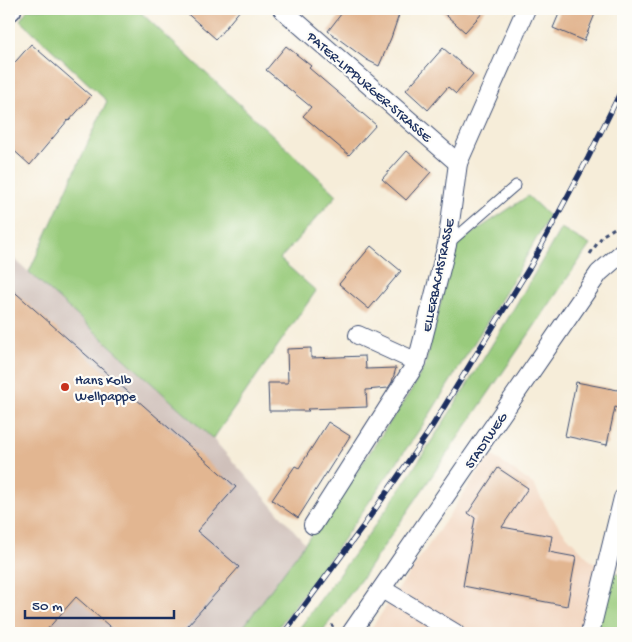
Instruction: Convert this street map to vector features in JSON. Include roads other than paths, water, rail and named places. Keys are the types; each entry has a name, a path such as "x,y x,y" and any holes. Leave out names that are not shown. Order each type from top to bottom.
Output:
{"street":[{"name":"PATER-LIPPURGER-STRASSE","path":"282,9 458,163"},
{"name":"ELLERBACHSTRASSE","path":"313,525 417,362 447,245 458,163 526,9"},
{"name":"STADTWEG","path":"351,633 599,273 623,252"},
{"path":"358,335 417,362"},
{"path":"590,633 623,498"},
{"path":"382,589 455,633"}],"lane":[{"path":"447,245 516,185"}],"railway":[{"path":"284,633 362,528 428,433 531,265 588,158 623,87"}],"place":[{"name":"Hans Kolb Wellpappe","path":"65,387"}]}
